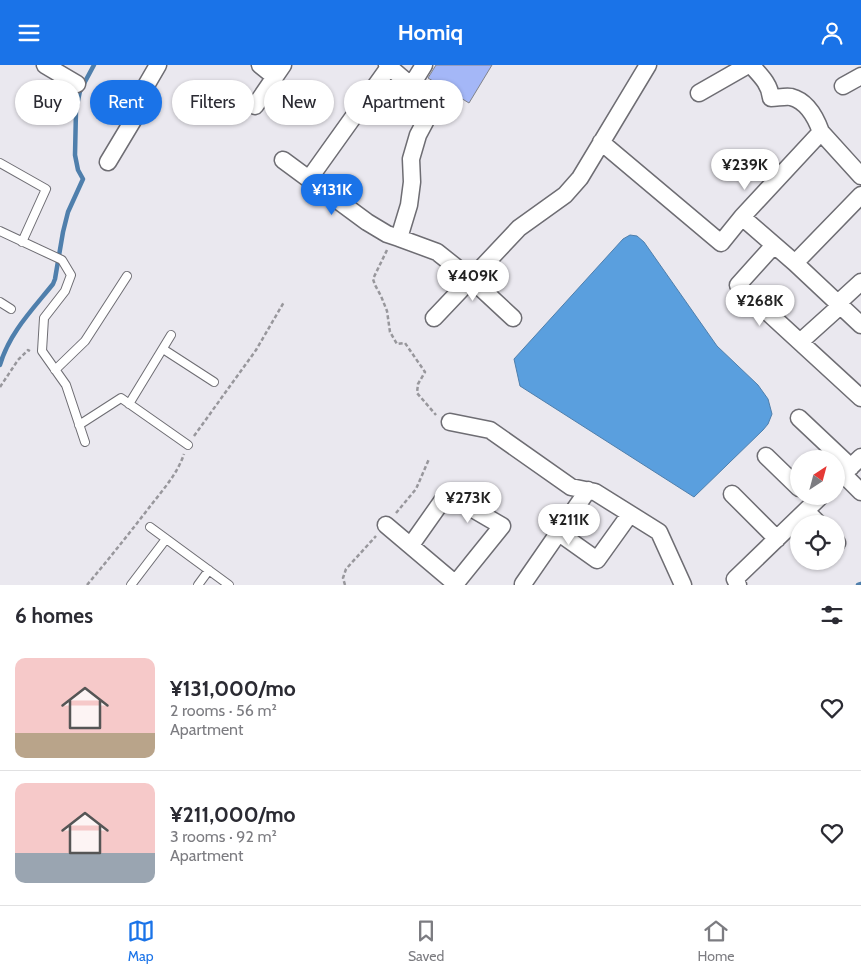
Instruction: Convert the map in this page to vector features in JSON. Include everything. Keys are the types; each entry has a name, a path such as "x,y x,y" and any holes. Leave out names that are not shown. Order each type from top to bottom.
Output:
{"street":[{"path":"45,65 70,80"},
{"path":"108,163 141,107 140,96 158,65"},
{"path":"254,106 279,71 260,65"},
{"path":"415,80 424,65"},
{"path":"434,318 519,228 565,195 580,178 648,65"},
{"path":"699,93 749,65 764,80 770,91 771,98 790,97 802,102 816,119 821,132 861,177"},
{"path":"309,179 388,66 404,80"},
{"path":"843,86 861,76"},
{"path":"396,237 409,205 412,182 411,159 418,135 423,125"},
{"path":"601,142 721,243 742,217 821,132"},
{"path":"283,160 367,222 396,237 436,252 471,279 513,318"},
{"path":"795,263 861,195"},
{"path":"742,217 795,263 861,325"},
{"path":"774,245 738,285 861,398"},
{"path":"800,342 861,282"},
{"path":"799,418 848,470 861,492"},
{"path":"450,422 490,429 571,487 595,492 659,533 683,585"},
{"path":"766,456 790,479"},
{"path":"523,585 588,490"},
{"path":"386,525 457,584 502,526 447,494 411,545"},
{"path":"732,494 777,539"},
{"path":"738,585 735,579 777,539 808,505"},
{"path":"559,533 597,560 630,514"}],"lane":[{"path":"0,163 46,189 22,242"},
{"path":"0,231 62,260 71,275 65,291 44,318 42,351 66,385 85,442"},
{"path":"55,371 85,341 127,276"},
{"path":"0,302 11,309"},
{"path":"129,404 171,335"},
{"path":"163,349 214,383"},
{"path":"79,425 121,398 188,445"},
{"path":"150,527 229,585"},
{"path":"131,585 166,539"},
{"path":"198,585 209,570"}],"path":[{"path":"396,237 374,279 375,285 387,311 390,332 397,344 405,343 425,372 418,384 417,393 441,421 450,422"},
{"path":"0,387 18,359 28,351 42,351"}],"water":[{"path":"630,235 637,236 644,242 717,346 758,385 768,399 772,414 763,430 694,497 520,386 514,359 623,239"}],"building":[{"path":"436,65 492,65 469,103 463,99 463,80 431,80 428,78"}],"waterway":[{"path":"0,365 15,332 55,279 68,212 83,179 78,170 75,155 76,110 80,91 94,65"}]}
